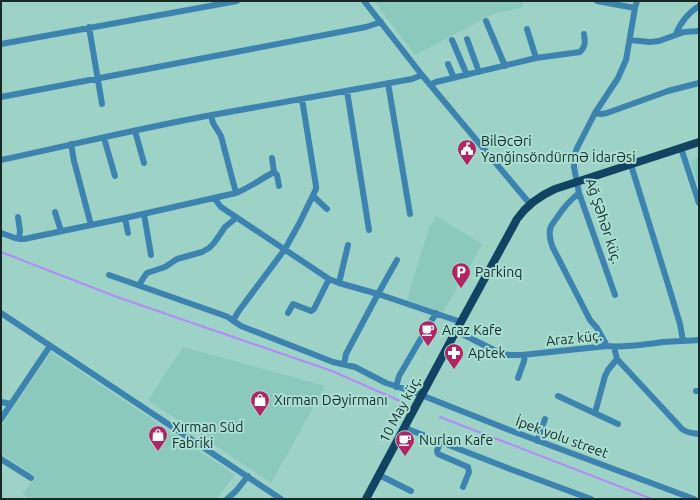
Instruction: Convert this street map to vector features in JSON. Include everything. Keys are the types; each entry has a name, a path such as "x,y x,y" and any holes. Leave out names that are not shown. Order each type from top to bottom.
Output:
{"main road":[{"name":"10 May küç.","path":"366,499 517,219 523,211 546,193 699,142"}],"street":[{"path":"1,44 238,1"},
{"path":"364,1 430,85 530,204"},
{"path":"597,1 635,8"},
{"name":"Ağ Şəhər küç.","path":"615,295 579,193 574,167 574,157 595,113 624,68 637,1"},
{"path":"676,34 690,12 699,6"},
{"path":"486,21 505,66"},
{"path":"1,97 366,27 381,22"},
{"path":"89,27 102,104"},
{"path":"528,29 536,58"},
{"path":"630,40 650,42 659,41 684,32 699,31"},
{"path":"430,85 436,82 536,58 580,52 584,48 585,44 584,34"},
{"path":"467,39 479,72"},
{"path":"452,40 467,75"},
{"path":"448,64 454,78"},
{"path":"1,160 211,115 412,79 422,75"},
{"path":"388,83 410,214"},
{"path":"595,113 608,113 668,91 699,83"},
{"path":"347,91 369,230"},
{"path":"233,321 238,312 285,250 316,190 302,99"},
{"path":"211,115 213,123 221,136 236,193"},
{"path":"135,131 144,163"},
{"path":"104,138 115,176"},
{"path":"71,144 91,225"},
{"path":"681,148 699,203"},
{"path":"272,158 274,172 277,175 279,186"},
{"path":"631,165 680,324 683,341"},
{"path":"1,233 19,239 24,239 144,214 236,193 244,190 274,172"},
{"path":"579,193 563,208 550,230 550,239 553,248 590,320 597,328 607,346"},
{"path":"313,196 327,209"},
{"path":"214,198 221,207 236,218 329,280 378,294 461,322"},
{"path":"55,212 61,231"},
{"path":"144,214 151,255"},
{"path":"18,217 20,231 19,239"},
{"path":"125,218 128,233"},
{"path":"139,285 147,274 165,267 177,259 202,252 209,248 214,244 225,227 236,218"},
{"path":"339,283 348,245"},
{"path":"344,364 346,354 397,260"},
{"name":"İpek yolu street","path":"109,275 228,317 241,326 333,362 355,367 396,387 422,395 536,441 694,499"},
{"path":"288,313 293,304 311,311 314,309 329,280"},
{"path":"1,313 281,499"},
{"path":"396,387 399,376 436,313"},
{"name":"Araz küç.","path":"456,331 500,353 510,355 525,355 607,346 636,346 699,340"},
{"path":"1,419 50,346"},
{"path":"614,347 617,359 682,429 686,432 699,434"},
{"path":"518,378 525,355"},
{"path":"594,413 605,376 617,359"},
{"path":"558,396 618,424"},
{"path":"1,402 11,404"},
{"path":"536,441 545,419"},
{"path":"405,428 591,499"},
{"path":"440,442 437,451 438,454 468,467 469,472 463,487"},
{"path":"1,459 31,478"},
{"path":"379,474 410,491"},
{"path":"227,499 232,496 248,476"}],"shaded area":[{"path":"374,1 523,1 523,7 493,14 415,55"},
{"path":"699,158 699,187 690,161"},
{"path":"436,216 482,244 443,312 407,300 429,228"},
{"name":"Xırman Dəyirmanı","path":"183,347 325,386 271,483 148,400"},
{"name":"Xırman Süd Fabriki","path":"51,352 235,475 216,499 28,499 23,493 36,477 1,453 1,427"}],"waterway":[{"path":"1,252 117,297 332,371 400,401"},
{"path":"440,417 652,499"}],"place":[{"name":"Biləcəri Yanğinsöndürmə İdarəsi","path":"467,166"},
{"name":"Parkinq","path":"461,289"},
{"name":"Araz Kafe","path":"428,347"},
{"name":"Aptek","path":"454,370"},
{"name":"Xırman Dəyirmanı","path":"260,417"},
{"name":"Xırman Süd Fabriki","path":"158,452"},
{"name":"Nurlan Kafe","path":"405,457"}]}
